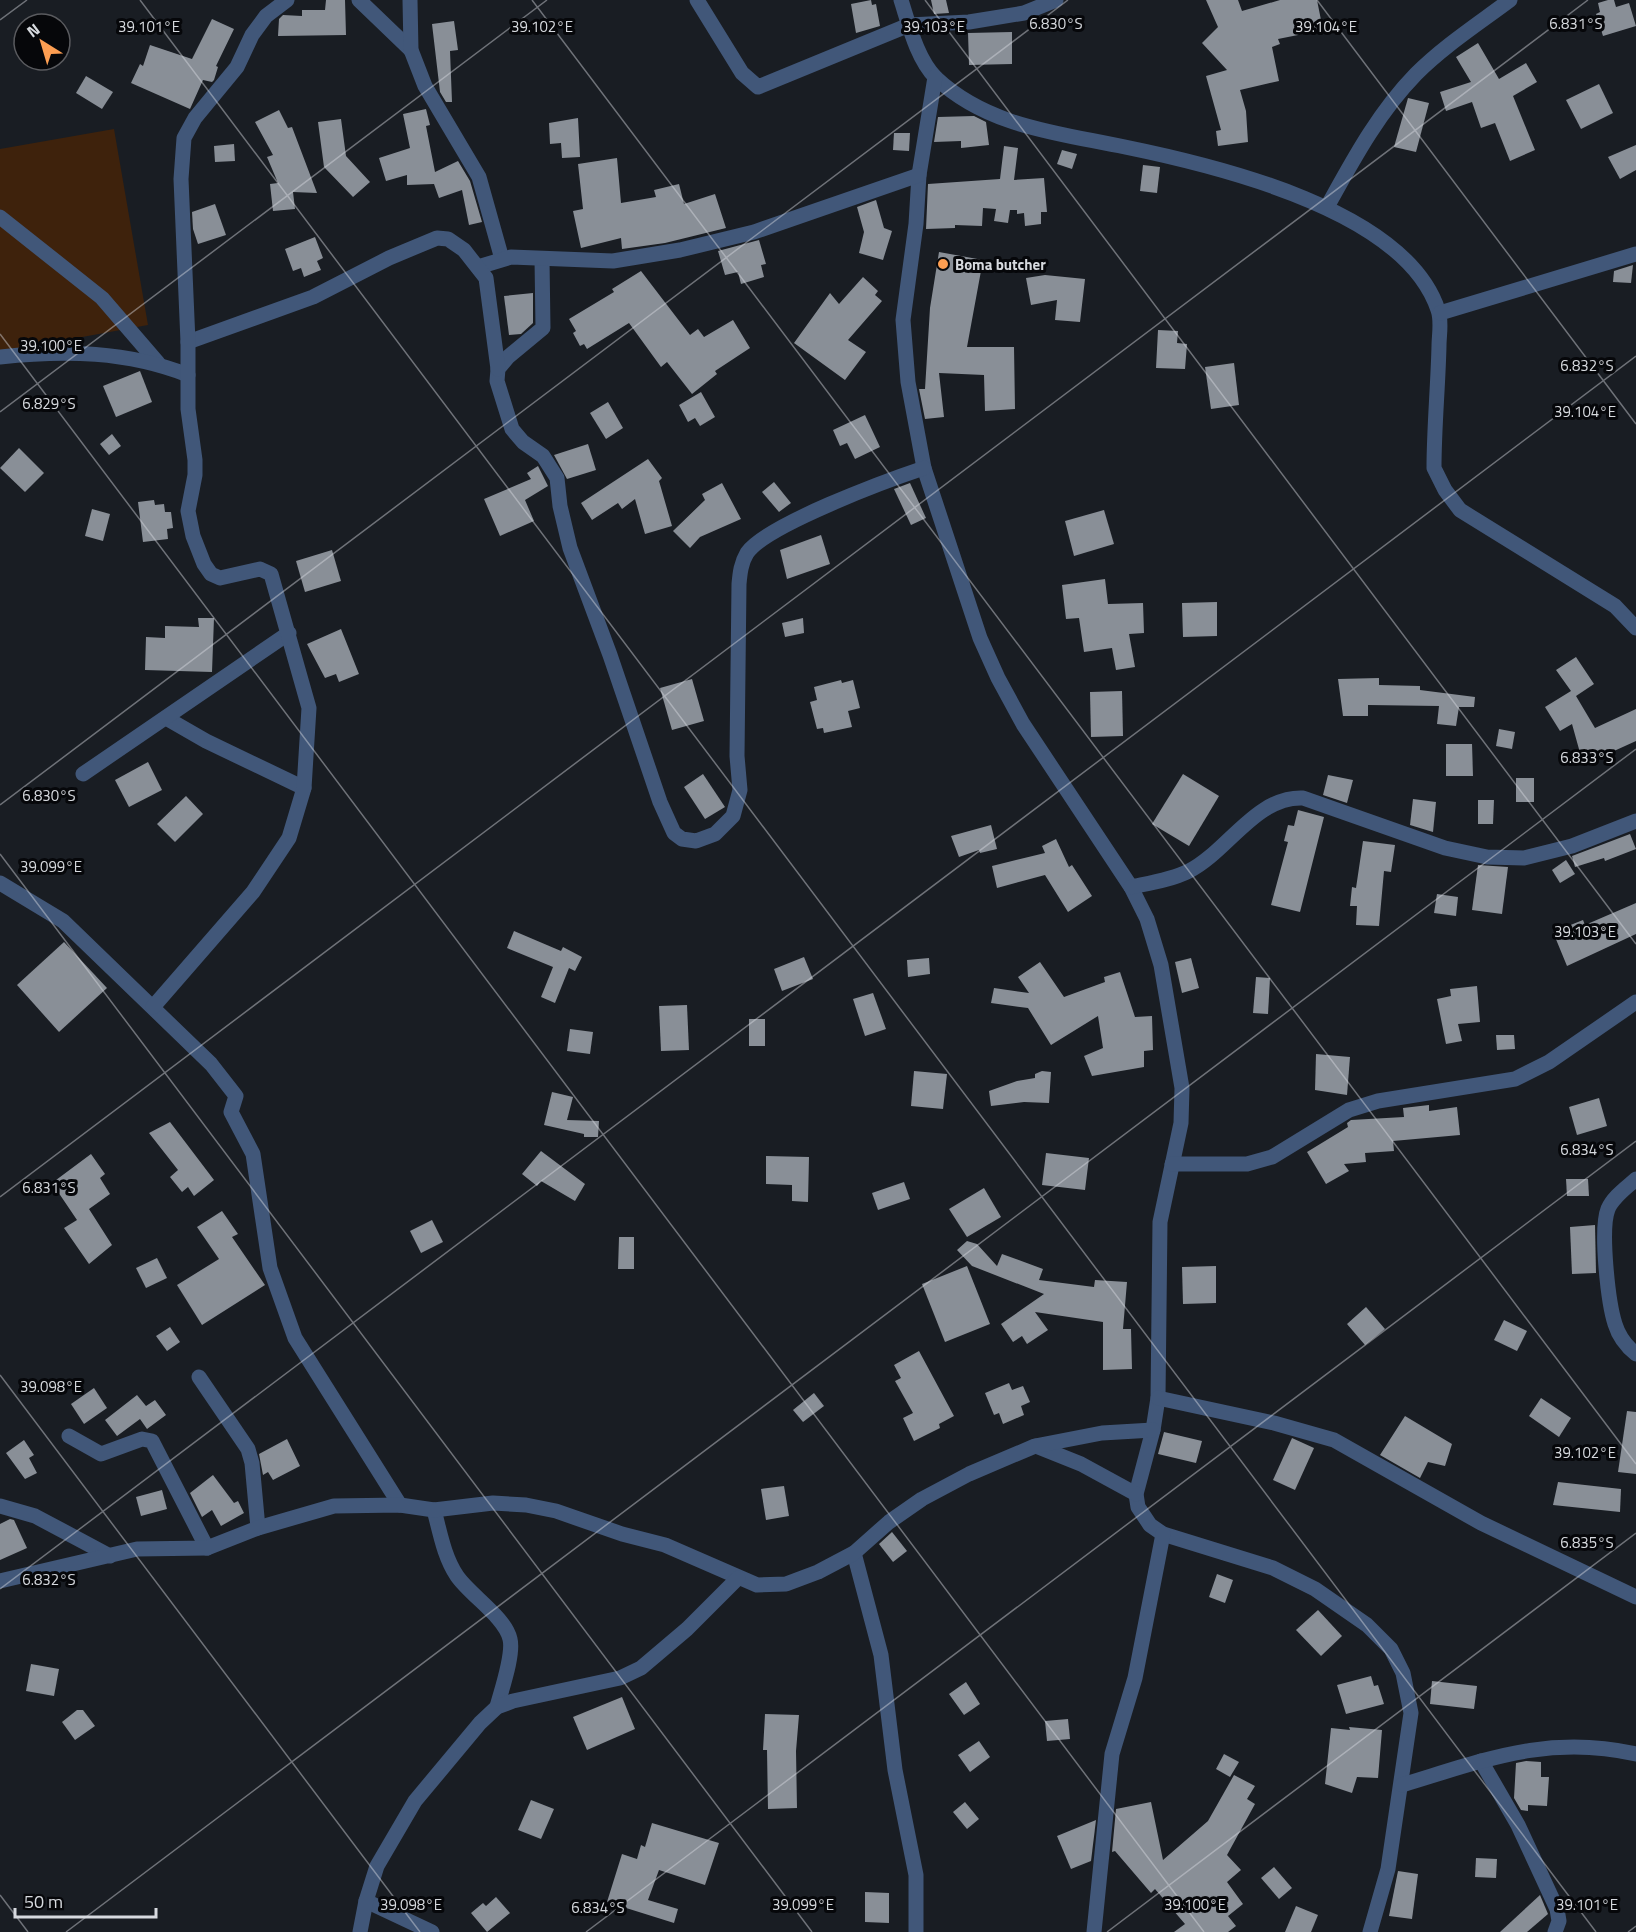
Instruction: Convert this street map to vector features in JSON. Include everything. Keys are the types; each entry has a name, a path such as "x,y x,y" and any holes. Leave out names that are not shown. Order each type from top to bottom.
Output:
{"street":[{"path":"153,1007 253,892 289,838 304,788 309,708 271,574 260,569 220,578 211,574 204,564 188,511 195,468 188,409 188,342 180,179 184,138 195,118 237,67 252,35 266,16 287,0"},
{"path":"359,0 411,50"},
{"path":"410,0 411,50 425,86 479,177 502,260"},
{"path":"697,0 742,73 758,87 909,25 969,22 1024,13 1056,0"},
{"path":"901,0 923,59 935,77 961,98 999,118 1051,133 1128,147 1207,167 1327,207 1369,230 1409,262 1426,284 1440,313 1434,468 1445,489 1460,510 1615,606 1636,628"},
{"path":"1327,207 1371,129 1416,74 1440,52 1510,0"},
{"path":"935,77 919,175 916,224 903,320 908,382 924,468 977,628 998,678 1023,724 1131,888 1147,919 1161,965 1182,1088 1181,1123 1160,1222 1158,1398 1153,1430 1136,1494 1138,1507 1150,1525 1163,1534 1273,1568 1324,1595 1367,1625 1391,1649 1403,1673 1411,1713 1388,1869 1370,1932"},
{"path":"478,267 511,257 612,261 680,250 754,232 919,175"},
{"path":"0,217 102,298 158,363"},
{"path":"188,342 313,297 389,258 437,238 447,240 464,250 486,278 491,301 498,369 497,381 512,429 523,442 543,456 557,478 560,506 570,548 610,655 660,802 674,833 682,839 696,841 715,834 733,816 740,790 737,756 739,584 741,564 748,552 768,535 872,485 924,468"},
{"path":"1440,313 1636,254"},
{"path":"498,369 543,328 542,259"},
{"path":"0,357 42,352 127,356 158,363 188,375"},
{"path":"83,774 289,633"},
{"path":"166,718 206,741 304,788"},
{"path":"1131,888 1188,871 1212,856 1256,816 1279,801 1290,797 1303,798 1445,848 1487,857 1524,858 1552,851 1636,821"},
{"path":"0,883 63,921 211,1064 236,1096 231,1112 253,1154 270,1268 295,1338 400,1505"},
{"path":"1172,1164 1247,1164 1272,1157 1349,1110 1378,1101 1515,1079 1549,1062 1636,1002"},
{"path":"1636,1179 1617,1196 1608,1209 1604,1231 1615,1324 1625,1344 1636,1354"},
{"path":"199,1377 248,1449 252,1463 258,1528"},
{"path":"1158,1398 1274,1423 1334,1440 1481,1523 1636,1597"},
{"path":"0,1581 137,1549 207,1548 258,1528 334,1506 400,1505 434,1510 493,1503 546,1509 622,1534 665,1545 757,1585 786,1584 818,1572 854,1553 889,1522 922,1499 969,1474 1035,1446 1102,1433 1153,1430"},
{"path":"69,1436 101,1454 142,1439 152,1441 207,1548"},
{"path":"1035,1446 1081,1464 1136,1494"},
{"path":"0,1506 35,1516 110,1556"},
{"path":"434,1510 450,1564 458,1578 503,1626 510,1639 510,1652 496,1707"},
{"path":"1094,1932 1112,1754 1135,1678 1163,1534"},
{"path":"854,1553 882,1655 895,1770 916,1875 916,1932"},
{"path":"360,1932 366,1901 377,1866 415,1801 496,1707 513,1701 620,1678 640,1668 687,1629 738,1578"},
{"path":"1402,1785 1525,1750 1572,1745 1636,1754"},
{"path":"1481,1761 1518,1825 1557,1909 1559,1921 1555,1932"},
{"path":"366,1901 432,1932"}],"shaded area":[{"path":"114,129 148,325 0,352 0,149"}],"building":[{"path":"326,0 345,0 346,35 278,36 279,19 283,15 302,16 302,10 325,10"},
{"path":"871,0 872,5 876,4 880,26 856,33 851,4"},
{"path":"931,0 946,0 949,13 934,14"},
{"path":"1206,0 1238,0 1242,11 1280,0 1317,0 1323,30 1278,39 1280,44 1272,47 1279,81 1240,90 1246,111 1248,142 1218,146 1216,131 1221,130 1206,76 1227,70 1202,43 1218,27"},
{"path":"1614,0 1616,7 1629,3 1636,26 1603,36 1596,14 1600,12 1598,3"},
{"path":"212,19 234,29 216,66 218,67 214,80 212,82 203,80 190,109 131,83 140,64 143,66 150,45 192,59"},
{"path":"454,21 458,50 450,51 452,102 446,102 440,92 432,24"},
{"path":"1012,32 1012,64 969,65 968,33"},
{"path":"1478,43 1499,79 1526,63 1537,82 1513,96 1535,150 1510,161 1495,123 1481,128 1472,102 1446,111 1440,92 1471,82 1456,57"},
{"path":"86,76 113,92 102,109 76,93"},
{"path":"1599,84 1613,113 1581,129 1566,100"},
{"path":"1408,98 1429,103 1416,152 1394,147"},
{"path":"426,109 430,125 426,126 435,172 458,161 470,181 482,222 469,225 462,190 439,198 434,184 407,185 407,175 386,181 379,158 410,148 403,114"},
{"path":"279,110 288,128 292,127 317,193 293,192 295,209 273,211 270,184 278,183 267,157 273,155 255,122"},
{"path":"974,116 986,122 989,145 961,148 961,141 934,142 938,117"},
{"path":"578,118 580,157 562,158 561,143 550,144 549,123"},
{"path":"341,119 346,156 370,182 353,197 324,167 318,122"},
{"path":"894,133 910,133 909,151 893,150"},
{"path":"234,144 235,161 215,162 214,146"},
{"path":"1636,145 1636,170 1620,179 1608,157"},
{"path":"1004,146 1018,148 1014,180 1044,178 1047,212 1041,212 1041,224 1025,226 1024,213 1017,214 1017,210 1010,210 1008,223 994,221 996,209 983,208 982,226 955,225 955,228 926,229 928,184 1000,179"},
{"path":"1062,150 1077,154 1072,169 1057,164"},
{"path":"617,158 621,203 656,197 654,190 679,184 684,204 715,194 726,228 665,243 622,249 621,238 581,248 573,211 583,209 578,164"},
{"path":"1143,165 1160,167 1157,193 1140,191"},
{"path":"876,200 884,228 892,231 883,260 859,253 864,232 857,207"},
{"path":"215,204 226,235 198,244 193,229 192,212"},
{"path":"315,237 323,258 317,261 321,270 304,277 301,268 293,271 285,249"},
{"path":"759,240 766,264 761,265 764,277 741,284 738,272 725,275 718,251"},
{"path":"939,252 983,260 967,347 1014,347 1015,409 985,411 984,375 939,373 944,417 925,419 919,389 925,389 930,308"},
{"path":"1633,265 1631,283 1613,282 1614,271"},
{"path":"641,271 690,335 698,329 704,337 733,320 750,348 715,371 717,374 692,394 667,362 661,367 629,323 587,349 584,344 580,346 573,333 576,331 569,319 614,292 612,289"},
{"path":"1045,275 1085,279 1080,322 1055,320 1057,300 1031,305 1026,278"},
{"path":"863,277 878,291 875,295 882,301 848,340 866,352 845,380 794,343 830,293 839,304"},
{"path":"533,293 533,323 521,334 509,335 504,296"},
{"path":"1158,330 1178,331 1177,343 1187,344 1185,369 1156,368"},
{"path":"1234,363 1239,405 1211,409 1205,367"},
{"path":"140,371 152,402 116,417 103,386"},
{"path":"701,392 715,417 700,426 695,418 688,422 679,405"},
{"path":"608,402 623,428 606,439 590,413"},
{"path":"865,415 880,447 855,459 847,443 840,446 833,430"},
{"path":"112,434 121,446 109,455 100,444"},
{"path":"588,444 596,470 567,479 554,455"},
{"path":"19,448 44,473 25,492 0,468"},
{"path":"648,459 662,478 659,481 672,526 645,534 635,499 622,509 618,503 592,520 581,503"},
{"path":"538,466 548,486 525,500 534,521 500,536 484,499 531,479 527,473"},
{"path":"774,482 791,503 779,512 762,492"},
{"path":"722,483 741,519 700,537 690,548 673,531 705,500 702,494"},
{"path":"910,483 926,518 911,525 894,489"},
{"path":"154,500 155,505 164,504 165,512 171,512 173,528 167,529 168,539 143,542 138,502"},
{"path":"92,509 110,514 103,541 85,536"},
{"path":"1104,510 1114,544 1074,556 1065,521"},
{"path":"821,535 830,564 787,579 780,550"},
{"path":"332,550 341,581 305,592 296,561"},
{"path":"1105,579 1108,604 1143,603 1144,633 1129,634 1135,667 1116,670 1112,648 1084,652 1079,618 1066,619 1062,585"},
{"path":"1217,602 1217,636 1183,637 1182,603"},
{"path":"198,618 214,618 212,672 145,670 146,637 165,638 165,626 199,627"},
{"path":"803,618 804,633 785,637 782,623"},
{"path":"341,629 359,674 339,682 336,674 325,678 307,644"},
{"path":"1576,657 1594,684 1576,696 1595,728 1636,709 1636,741 1614,751 1582,760 1572,724 1560,731 1545,707 1571,691 1556,670"},
{"path":"1379,678 1379,685 1420,686 1420,690 1475,697 1474,707 1459,707 1456,726 1437,724 1439,706 1368,705 1368,716 1343,716 1338,679"},
{"path":"692,679 704,721 672,730 660,688"},
{"path":"841,680 842,683 853,680 860,708 848,711 852,727 824,733 823,728 817,729 810,702 817,700 814,687"},
{"path":"1122,691 1123,736 1091,737 1090,692"},
{"path":"1499,729 1515,732 1512,749 1496,746"},
{"path":"1446,744 1472,744 1473,776 1446,776"},
{"path":"148,762 162,790 129,807 115,780"},
{"path":"703,774 725,807 705,819 684,787"},
{"path":"1183,774 1219,796 1189,846 1152,824"},
{"path":"1328,775 1353,780 1347,803 1323,795"},
{"path":"1516,778 1534,778 1534,802 1516,802"},
{"path":"186,796 203,814 175,842 157,824"},
{"path":"1413,799 1436,802 1433,832 1410,825"},
{"path":"1478,800 1494,800 1493,824 1478,824"},
{"path":"1298,810 1324,817 1300,912 1271,905 1288,842 1284,841 1288,825 1294,826"},
{"path":"991,825 997,849 980,853 979,850 959,857 951,836"},
{"path":"1630,834 1636,849 1605,861 1604,858 1575,867 1572,856"},
{"path":"1056,839 1069,867 1072,865 1092,896 1068,912 1045,875 997,888 992,866 1045,853 1042,846"},
{"path":"1363,841 1395,845 1391,872 1384,871 1379,926 1356,925 1357,906 1350,906 1352,887 1356,888"},
{"path":"1566,860 1575,874 1560,883 1552,870"},
{"path":"1478,865 1508,867 1502,914 1472,910"},
{"path":"1437,894 1458,897 1456,916 1434,913"},
{"path":"1636,903 1636,934 1567,966 1553,932 1583,920 1585,925"},
{"path":"514,931 561,951 563,947 582,957 575,971 569,968 555,1003 541,997 553,967 507,948"},
{"path":"64,942 107,988 59,1032 17,985"},
{"path":"804,957 813,979 782,991 774,969"},
{"path":"929,958 930,974 908,977 907,960"},
{"path":"1191,958 1199,988 1182,993 1175,962"},
{"path":"1040,962 1064,997 1105,982 1104,977 1120,972 1135,1017 1152,1016 1153,1050 1144,1051 1144,1067 1092,1076 1084,1056 1103,1048 1098,1016 1051,1045 1028,1008 991,1003 994,988 1029,993 1018,977"},
{"path":"1256,977 1270,978 1268,1014 1253,1013"},
{"path":"1477,986 1480,1022 1458,1024 1462,1041 1446,1044 1437,999 1451,996 1450,989"},
{"path":"873,993 886,1029 865,1036 853,999"},
{"path":"687,1005 689,1050 661,1051 659,1006"},
{"path":"749,1019 765,1019 765,1046 749,1046"},
{"path":"570,1029 593,1032 590,1054 567,1051"},
{"path":"1496,1035 1514,1035 1515,1049 1497,1050"},
{"path":"1316,1054 1350,1057 1347,1095 1315,1090"},
{"path":"914,1071 947,1074 943,1109 911,1106"},
{"path":"1042,1071 1051,1072 1049,1103 1024,1102 991,1106 989,1091 1017,1081 1035,1078 1035,1074"},
{"path":"552,1092 573,1097 567,1120 599,1121 598,1137 584,1137 584,1134 544,1125"},
{"path":"1599,1098 1607,1126 1577,1135 1569,1107"},
{"path":"1429,1105 1429,1111 1457,1107 1460,1135 1393,1141 1394,1151 1365,1153 1366,1162 1344,1164 1349,1171 1326,1184 1307,1152 1348,1127 1347,1123 1351,1120 1404,1117 1403,1108"},
{"path":"170,1122 214,1180 194,1196 188,1187 182,1192 170,1177 178,1170 149,1133"},
{"path":"541,1151 585,1184 575,1201 541,1181 537,1186 522,1174"},
{"path":"1046,1153 1089,1158 1085,1190 1042,1185"},
{"path":"91,1154 105,1174 100,1178 110,1194 89,1209 112,1245 89,1264 64,1228 77,1220 52,1183"},
{"path":"766,1156 809,1157 808,1202 792,1201 792,1185 766,1184"},
{"path":"1566,1179 1588,1179 1589,1196 1567,1196"},
{"path":"904,1182 910,1199 878,1210 872,1193"},
{"path":"984,1188 1001,1217 967,1237 949,1209"},
{"path":"222,1211 238,1234 232,1237 265,1285 202,1325 177,1285 219,1259 197,1227"},
{"path":"432,1220 443,1242 421,1253 410,1231"},
{"path":"1595,1225 1596,1273 1572,1274 1570,1227"},
{"path":"619,1237 634,1237 634,1269 618,1269"},
{"path":"967,1241 977,1244 997,1266 1002,1254 1043,1269 1039,1280 1094,1287 1095,1280 1127,1282 1123,1329 1131,1329 1132,1369 1103,1370 1103,1322 1035,1312 1048,1330 1027,1344 1022,1336 1013,1342 1001,1324 1044,1294 972,1266 957,1250"},
{"path":"157,1258 167,1278 146,1288 136,1268"},
{"path":"967,1266 990,1324 945,1342 922,1284"},
{"path":"1216,1266 1216,1303 1183,1304 1182,1267"},
{"path":"1366,1307 1385,1329 1365,1345 1347,1324"},
{"path":"1504,1320 1527,1331 1517,1351 1494,1340"},
{"path":"170,1327 180,1342 167,1351 156,1336"},
{"path":"919,1351 954,1416 939,1424 940,1428 914,1441 903,1418 913,1413 895,1381 901,1378 894,1365"},
{"path":"1009,1383 1012,1390 1023,1386 1030,1402 1021,1406 1024,1415 1003,1424 999,1413 994,1415 985,1393"},
{"path":"94,1388 107,1408 84,1424 71,1404"},
{"path":"814,1393 824,1406 803,1422 793,1410"},
{"path":"137,1395 146,1406 155,1400 166,1415 147,1429 140,1419 117,1436 105,1420"},
{"path":"1541,1398 1571,1418 1559,1437 1529,1416"},
{"path":"1627,1411 1636,1412 1636,1474 1618,1472"},
{"path":"1405,1416 1452,1444 1445,1466 1428,1462 1420,1478 1380,1455"},
{"path":"1164,1432 1202,1441 1196,1463 1158,1454"},
{"path":"1292,1438 1314,1448 1295,1490 1273,1480"},
{"path":"287,1439 300,1466 273,1480 268,1472 263,1475 259,1454"},
{"path":"24,1440 34,1455 29,1458 37,1473 25,1479 6,1453"},
{"path":"213,1475 234,1503 238,1501 244,1513 221,1526 212,1510 202,1517 190,1493"},
{"path":"1558,1482 1621,1489 1620,1512 1553,1505"},
{"path":"784,1486 789,1516 766,1520 761,1489"},
{"path":"162,1490 167,1509 141,1516 136,1497"},
{"path":"10,1519 14,1520 27,1548 0,1560 0,1524"},
{"path":"892,1532 907,1551 893,1562 879,1544"},
{"path":"1217,1574 1233,1580 1225,1603 1209,1597"},
{"path":"1318,1610 1342,1636 1321,1656 1296,1630"},
{"path":"31,1664 59,1669 54,1696 26,1691"},
{"path":"1371,1676 1374,1686 1378,1685 1384,1704 1346,1714 1337,1685"},
{"path":"1432,1681 1477,1686 1474,1709 1430,1704"},
{"path":"966,1682 980,1704 964,1715 949,1694"},
{"path":"622,1697 635,1729 587,1750 573,1717"},
{"path":"77,1710 83,1710 95,1726 75,1740 62,1722"},
{"path":"765,1714 799,1715 796,1751 797,1808 768,1809 767,1750 763,1750"},
{"path":"1068,1719 1070,1739 1047,1741 1045,1721"},
{"path":"1349,1727 1382,1730 1378,1778 1357,1777 1352,1793 1325,1784 1331,1728 1350,1730"},
{"path":"979,1741 990,1757 970,1772 958,1755"},
{"path":"1224,1754 1239,1762 1230,1777 1216,1769"},
{"path":"1541,1762 1541,1777 1549,1777 1547,1806 1528,1805 1528,1811 1521,1810 1514,1798 1516,1763"},
{"path":"1234,1775 1255,1786 1247,1799 1255,1804 1227,1855 1241,1870 1227,1882 1243,1904 1228,1916 1236,1926 1228,1932 1174,1932 1185,1924 1155,1889 1151,1893 1115,1851 1112,1852 1116,1809 1151,1802 1163,1860 1208,1821"},
{"path":"531,1800 554,1809 541,1839 518,1830"},
{"path":"965,1802 979,1819 967,1829 953,1812"},
{"path":"1096,1820 1091,1861 1071,1869 1057,1836"},
{"path":"652,1823 719,1843 705,1885 659,1870 648,1900 678,1909 674,1923 607,1902 622,1854 637,1859 641,1845 645,1847"},
{"path":"1476,1858 1497,1859 1496,1878 1475,1877"},
{"path":"1274,1867 1292,1888 1279,1899 1261,1878"},
{"path":"1398,1871 1418,1874 1412,1919 1389,1916"},
{"path":"865,1892 889,1893 889,1923 865,1922"},
{"path":"1540,1895 1548,1914 1527,1932 1500,1932"},
{"path":"496,1897 510,1913 487,1932 471,1913 483,1903 486,1906"},
{"path":"1296,1906 1318,1915 1311,1932 1285,1932"}],"place":[{"name":"Boma butcher","path":"943,264"}]}
